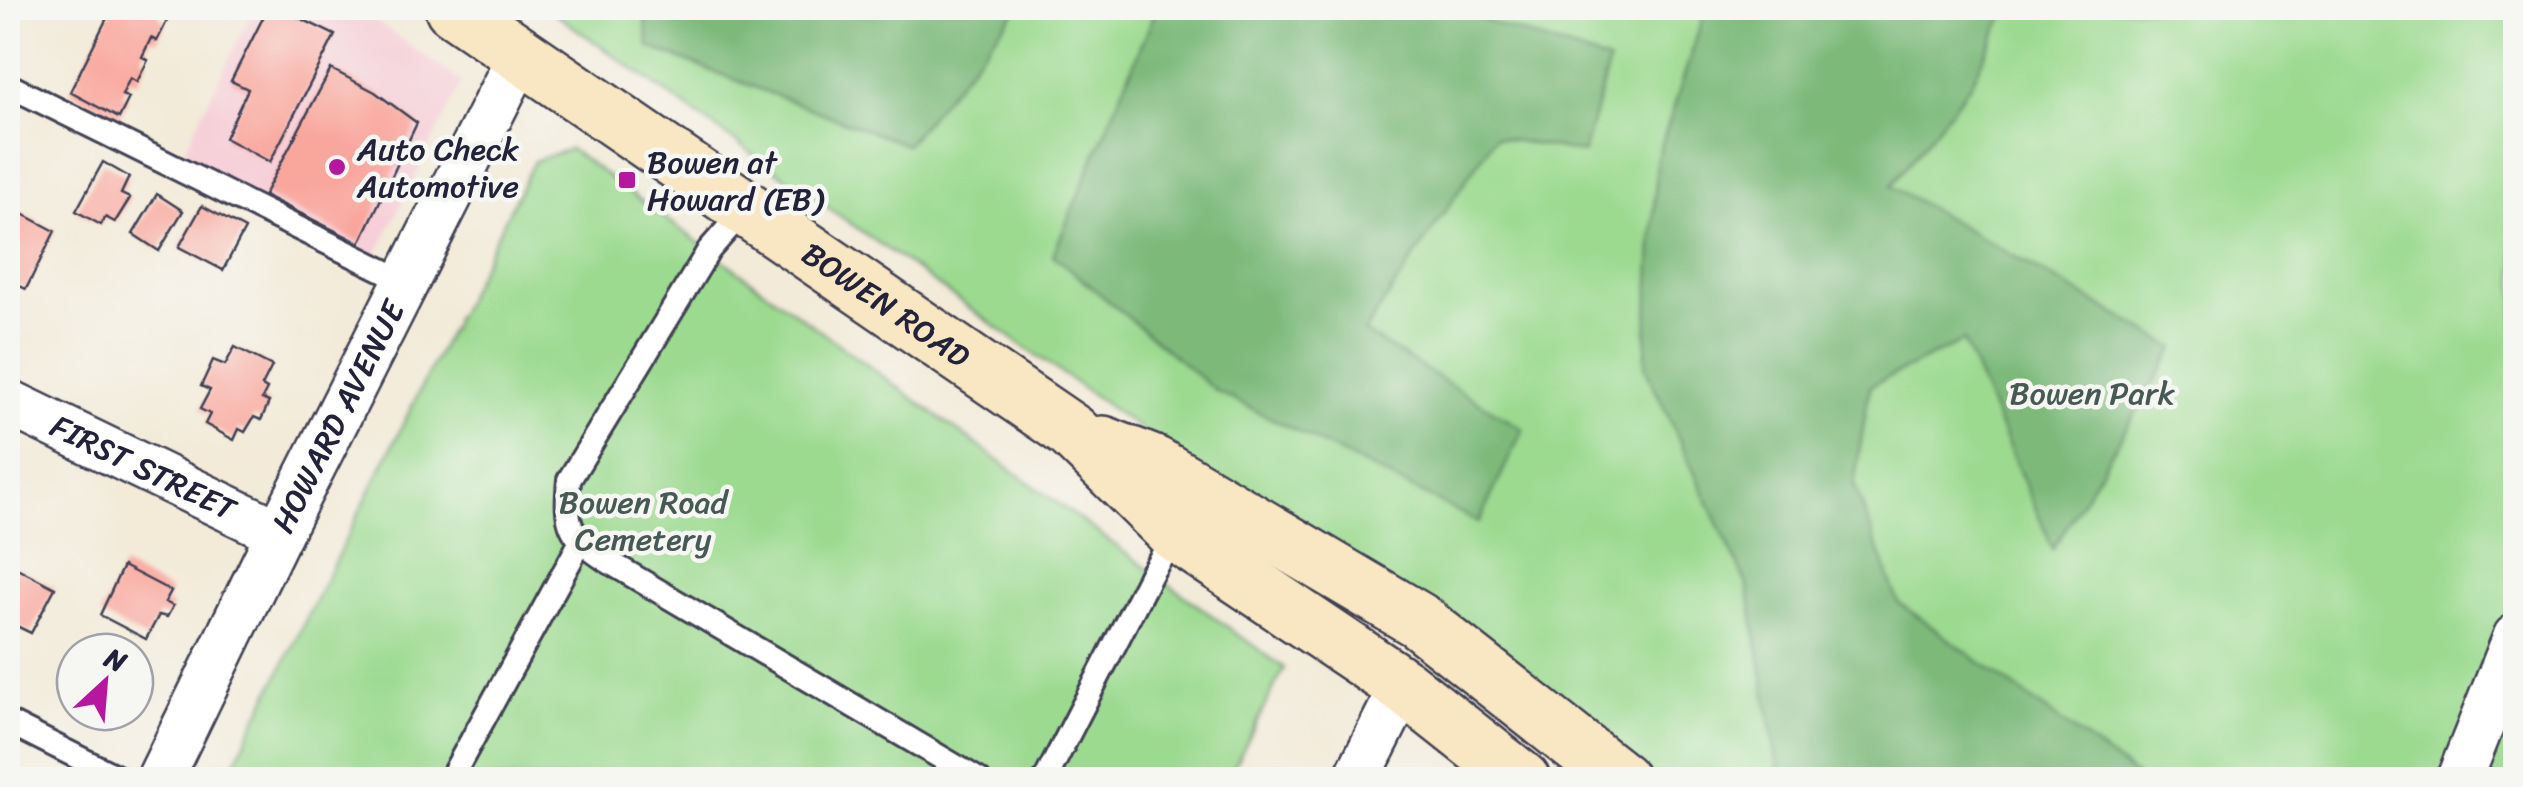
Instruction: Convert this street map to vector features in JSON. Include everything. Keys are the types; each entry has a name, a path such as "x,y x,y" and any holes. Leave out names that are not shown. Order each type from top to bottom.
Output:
{"main road":[{"name":"BOWEN ROAD","path":"453,8 1072,432 1176,534 1403,686 1522,780"},
{"name":"BOWEN ROAD","path":"1072,432 1154,464 1418,620 1621,780"}],"street":[{"name":"HOWARD AVENUE","path":"158,780 521,54"},
{"name":"FIRST STREET","path":"8,402 279,533"},
{"path":"2459,780 2516,637"},
{"path":"1356,780 1403,686"}],"lane":[{"path":"8,85 407,282"},
{"path":"746,208 709,250 569,480 566,513 580,543 978,780"},
{"path":"1045,780 1152,572 1176,534"},
{"path":"450,780 580,543"},
{"path":"8,722 122,780"}],"shaded area":[{"path":"254,8 357,8 462,82 374,259 178,163"}],"green space":[{"name":"Bowen Park","path":"547,8 2515,8 2515,779 1633,779"},
{"path":"643,8 1018,8 906,145 649,47"},
{"path":"1157,8 1448,8 1609,62 1583,153 1495,137 1364,332 1523,429 1479,522 1216,391 1053,255"},
{"path":"1706,8 2008,8 1971,84 1891,186 2175,348 2053,549 1963,341 1870,386 1854,484 1898,602 2140,779 1780,779 1748,587 1645,367 1657,159"},
{"name":"Bowen Road Cemetery","path":"570,149 1284,668 1228,779 226,780 534,161"}],"building":[{"path":"112,8 164,8 159,17 167,21 157,41 151,38 142,57 148,60 137,82 130,78 122,95 129,98 119,118 70,92"},
{"path":"268,8 279,8 335,35 270,162 225,138 248,89 231,81"},
{"name":"Auto Check Automotive","path":"331,69 375,92 417,123 360,243 264,195"},
{"path":"103,162 129,177 121,194 130,198 115,222 105,217 101,225 76,211"},
{"path":"157,194 183,211 159,251 133,234"},
{"path":"8,206 55,231 26,289 8,280"},
{"path":"202,206 245,229 223,270 179,247"},
{"path":"235,347 272,366 262,386 267,389 262,399 269,402 261,420 254,417 245,432 239,429 234,440 205,424 210,414 200,409 210,390 201,386 213,360 225,365"},
{"path":"123,566 171,591 165,602 173,606 167,617 159,615 150,632 133,632 100,615"},
{"path":"17,568 55,588 31,633 8,622 8,571 14,574"},
{"path":"8,765 38,780 8,780"}],"place":[{"name":"Auto Check Automotive","path":"337,167"},
{"name":"Bowen at Howard (EB)","path":"627,180"}]}
